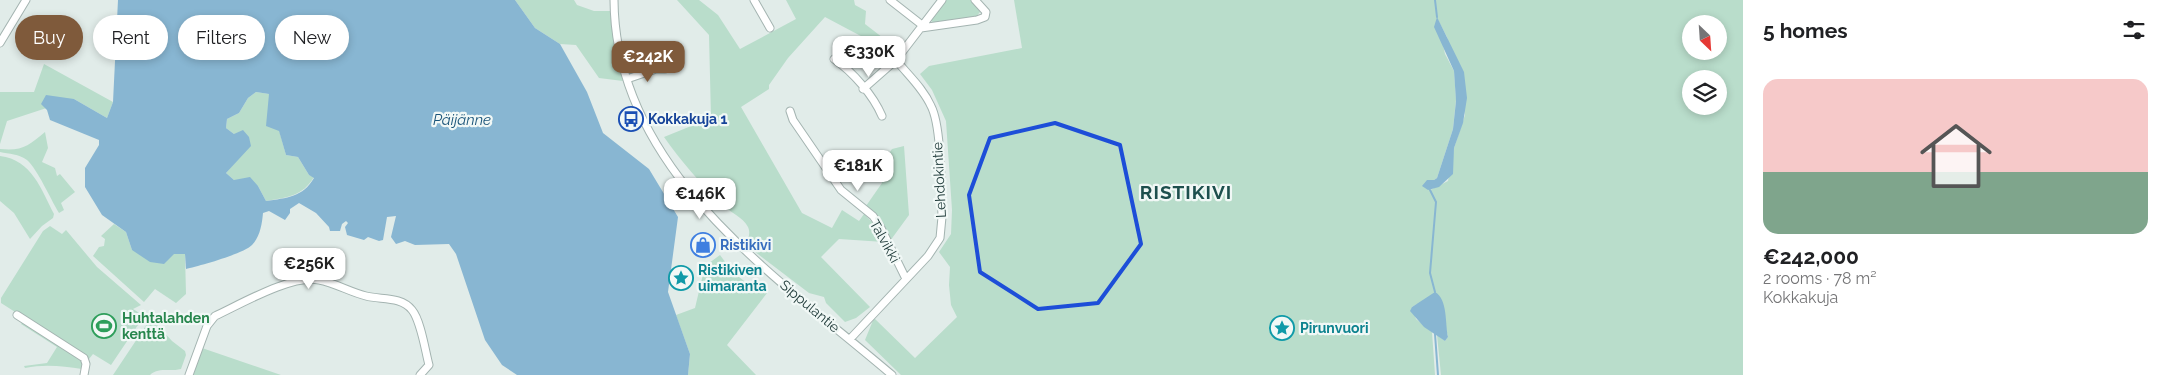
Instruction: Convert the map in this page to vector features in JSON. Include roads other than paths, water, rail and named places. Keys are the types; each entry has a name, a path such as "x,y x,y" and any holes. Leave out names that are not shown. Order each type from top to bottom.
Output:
{"street":[{"path":"0,42 26,0"},
{"name":"Sippulantie","path":"614,0 618,43 627,79 640,111 660,149 676,173 699,203 756,260 892,375"},
{"path":"754,0 770,28"},
{"path":"890,0 922,26 977,20 985,17 986,12 975,0"},
{"path":"864,89 896,60 942,0"},
{"path":"834,59 843,65 864,89 878,107 882,116"},
{"name":"Lehdokintie","path":"850,339 928,256 940,238 942,216 936,124 933,108 926,94 896,60"},
{"path":"627,79 656,69 665,68"},
{"name":"Talvikki","path":"790,111 793,120 840,190 873,216 880,226 906,279"},
{"path":"189,375 207,326 215,316 290,282 305,279 320,280 366,296 398,300 410,307 417,318 429,365 420,375"},
{"path":"16,315 84,358 86,364 84,375"}],"water":[{"name":"Päijänne","path":"118,0 515,0 535,28 560,44 587,92 603,133 649,169 678,217 668,292 690,354 688,375 517,375 502,365 485,340 456,254 449,244 415,245 405,241 396,244 391,237 396,216 387,217 383,240 379,241 368,237 364,240 347,235 345,227 348,223 346,221 342,224 340,231 330,231 329,227 316,213 299,203 290,209 290,213 285,220 269,211 263,213 260,230 255,242 231,256 186,269 185,254 174,254 164,264 150,262 132,250 126,232 102,215 85,187 85,168 99,145 99,140 50,120 47,110 41,104 46,95 74,99 107,118 113,102 115,60 168,60 168,15 117,15","holes":["256,92 269,94 266,126 279,131 286,155 298,157 309,175 314,178 305,189 294,196 266,201 258,186 250,177 234,180 226,173 251,146 249,137 243,130 234,134 226,128 227,119 239,113 248,98"]},
{"path":"1437,17 1464,72 1467,98 1463,123 1454,148 1453,174 1439,187 1428,190 1422,186 1427,180 1437,178 1453,129 1456,101 1454,71 1434,27"},
{"path":"1435,292 1439,295 1444,306 1448,337 1445,341 1424,327 1410,311 1412,307"}],"waterway":[{"path":"1435,0 1437,17"},
{"path":"1430,190 1436,202 1430,273 1435,292"},
{"path":"1435,334 1438,375"}],"place":[{"name":"Kokkakuja 1","path":"631,119"},
{"name":"Ristikivi","path":"703,245"},
{"name":"Ristikiven uimaranta","path":"681,278"},
{"name":"Huhtalahden kenttä","path":"104,326"},
{"name":"Pirunvuori","path":"1282,328"}],"district":[{"name":"RISTIKIVI","path":"1186,192"}]}
